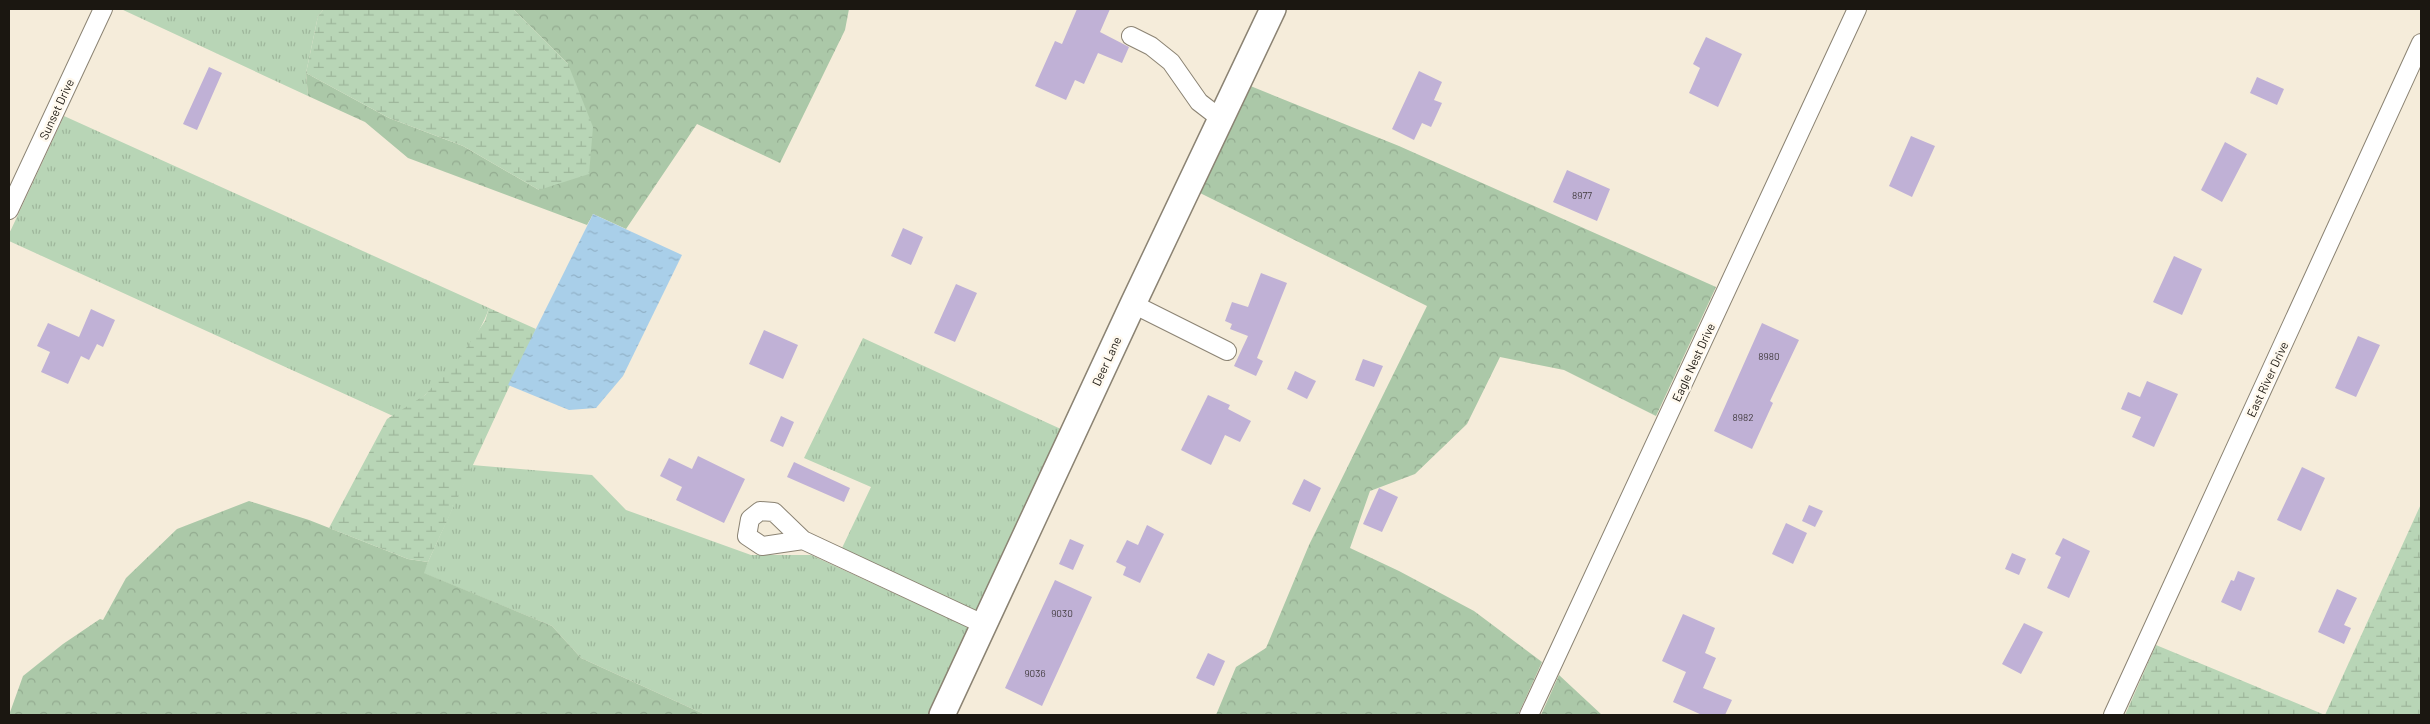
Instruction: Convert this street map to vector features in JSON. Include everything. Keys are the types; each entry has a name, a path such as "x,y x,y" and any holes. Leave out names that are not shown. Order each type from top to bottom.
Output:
{"street":[{"name":"Sunset Drive","path":"9,210 103,9"},
{"name":"Deer Lane","path":"942,715 1133,304 1273,9"},
{"name":"Eagle Nest Drive","path":"1529,715 1857,9"},
{"path":"1131,36 1151,46 1170,62 1199,102 1221,119"},
{"name":"East River Drive","path":"2114,715 2421,43"},
{"path":"1133,304 1227,351"},
{"path":"803,540 985,625"}],"green space":[{"path":"121,9 324,9 318,16 306,73 308,96"},
{"path":"324,9 513,9 568,64 593,127 589,174 539,190 463,146 389,118 306,73 318,16"},
{"path":"513,9 849,9 845,30 780,163 697,124 626,229 593,214 587,225 408,158 365,122 308,96 306,73 389,118 463,146 539,190 568,64"},
{"path":"1248,85 1399,146 1716,287 1656,416 1564,370 1500,357 1467,424 1415,474 1370,491 1350,548 1399,571 1474,611 1542,662 1518,715 1216,715 1236,667 1266,648 1309,545 1427,306 1198,192"},
{"path":"64,116 489,308 479,331 463,355 434,387 393,416 9,241 9,234"},
{"path":"489,308 536,329 428,562 408,559 329,528 387,419 425,395 460,357 485,321"},
{"path":"863,338 1063,430 979,613 842,548 871,487 804,458"},
{"path":"472,465 592,475 626,510 751,555 811,555 972,629 931,715 706,715 581,658 552,626 423,573"},
{"path":"249,501 309,520 408,559 428,562 424,573 552,626 581,658 706,715 9,715 23,676 63,644 100,619 103,620 126,578 177,529"},
{"path":"2421,504 2421,715 2325,715"},
{"path":"2156,645 2325,715 2125,715"},
{"path":"1559,675 1602,715 1541,715"}],"water":[{"path":"593,214 682,255 623,376 596,408 569,410 508,385"}],"building":[{"path":"1077,9 1110,9 1100,32 1129,47 1122,63 1098,53 1084,84 1075,80 1066,100 1035,86 1055,41 1062,44"},
{"path":"1706,37 1742,54 1718,107 1689,93 1700,68 1693,64"},
{"path":"209,67 222,73 197,130 183,124"},
{"path":"1419,71 1442,82 1434,100 1442,103 1431,127 1422,123 1414,140 1392,129"},
{"path":"2257,77 2284,89 2277,105 2250,93"},
{"path":"1911,136 1935,146 1912,197 1889,186"},
{"path":"2225,142 2247,154 2222,202 2201,190"},
{"path":"1567,170 1610,189 1597,221 1553,202"},
{"path":"903,228 923,237 911,265 891,256"},
{"path":"2174,256 2202,269 2182,315 2153,302"},
{"path":"1261,273 1287,283 1257,358 1263,361 1256,376 1234,366 1248,336 1230,329 1232,324 1225,321 1232,302 1248,307"},
{"path":"956,284 977,293 955,342 934,333"},
{"path":"91,309 115,320 103,347 97,344 89,360 81,356 68,384 41,372 50,352 37,346 48,323 79,337"},
{"path":"1762,323 1799,340 1770,401 1773,403 1752,449 1714,431"},
{"path":"764,330 798,345 783,379 749,364"},
{"path":"2358,336 2380,345 2356,397 2335,388"},
{"path":"1363,359 1383,366 1374,387 1355,380"},
{"path":"1295,371 1316,381 1307,399 1287,389"},
{"path":"2147,381 2178,394 2154,447 2132,437 2141,417 2121,409 2128,392 2140,397"},
{"path":"1208,395 1230,405 1228,409 1251,421 1240,442 1225,435 1211,465 1181,450"},
{"path":"781,416 794,422 783,447 770,441"},
{"path":"698,456 745,479 724,523 676,500 682,487 660,476 669,458 692,469"},
{"path":"794,462 850,488 844,502 787,477"},
{"path":"2302,467 2325,478 2301,531 2277,520"},
{"path":"1304,479 1321,488 1310,512 1292,504"},
{"path":"1379,488 1398,497 1382,532 1363,524"},
{"path":"1809,505 1823,511 1815,527 1802,521"},
{"path":"1786,523 1807,533 1793,564 1772,554"},
{"path":"1147,525 1164,534 1140,583 1123,575 1126,567 1116,562 1127,540 1138,545"},
{"path":"2063,538 2090,551 2069,598 2047,588 2061,557 2055,554"},
{"path":"1070,539 1084,545 1073,570 1059,564"},
{"path":"2012,553 2026,559 2019,575 2005,569"},
{"path":"2238,571 2255,578 2241,611 2221,602 2231,580 2234,581"},
{"path":"1055,580 1092,597 1042,706 1005,688"},
{"path":"2337,589 2357,598 2344,625 2351,628 2344,644 2318,632"},
{"path":"1683,614 1715,628 1705,653 1716,658 1703,688 1732,700 1725,715 1702,715 1673,702 1686,672 1662,661"},
{"path":"2024,623 2043,632 2021,674 2002,664"},
{"path":"1208,653 1225,661 1214,686 1196,678"}]}
